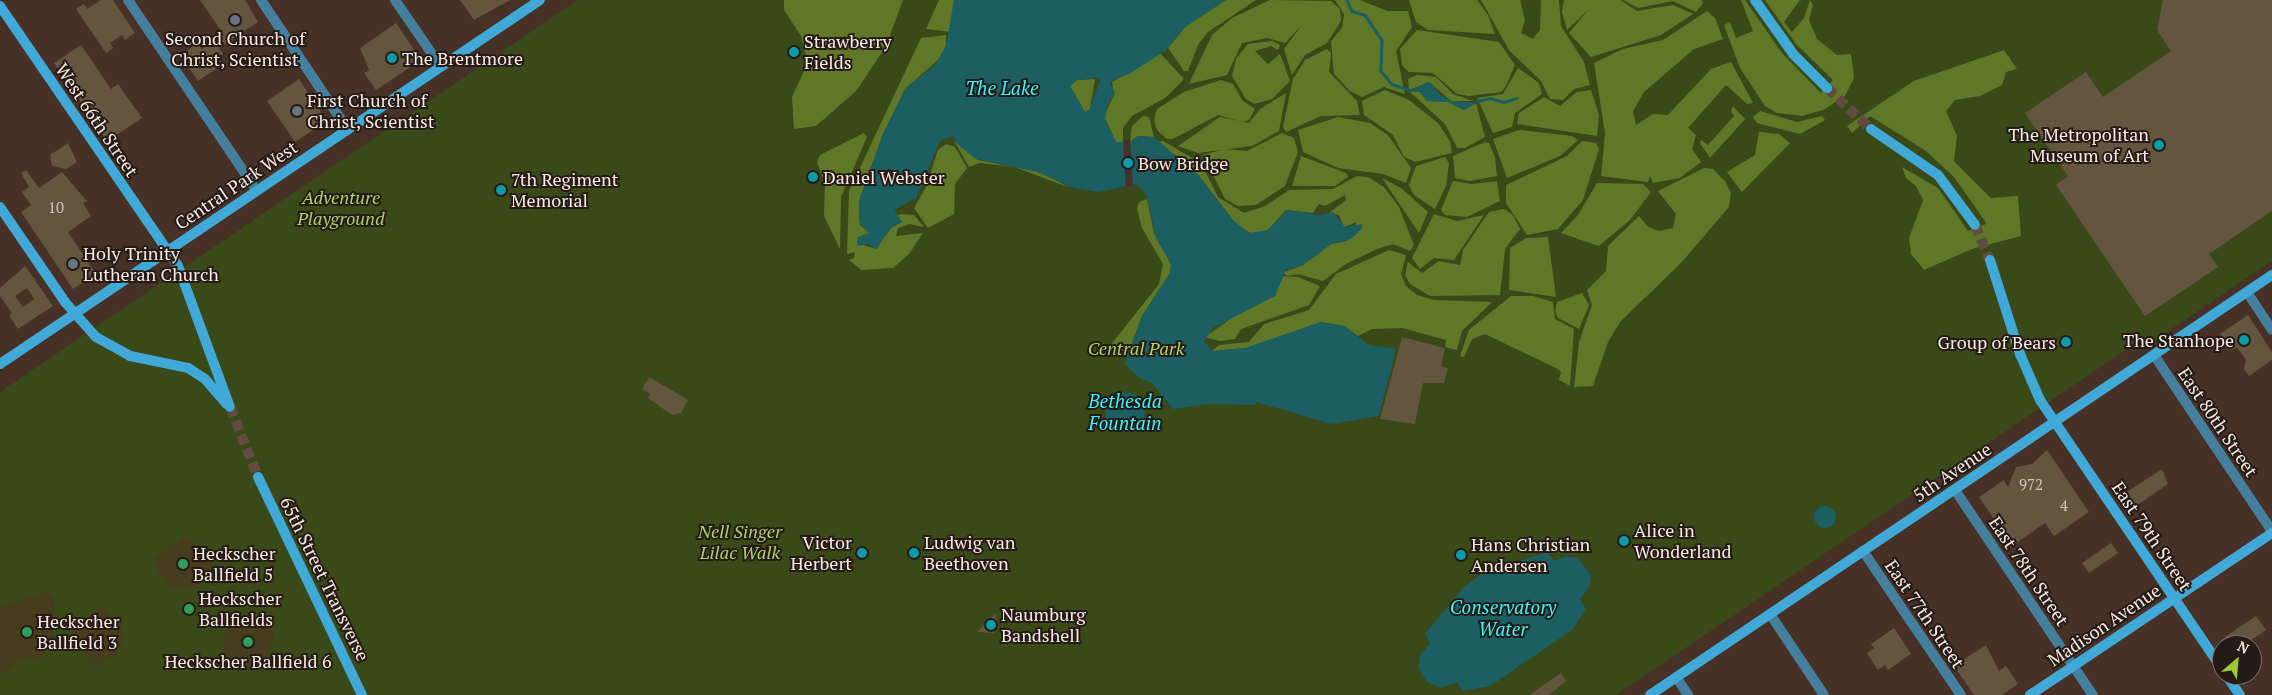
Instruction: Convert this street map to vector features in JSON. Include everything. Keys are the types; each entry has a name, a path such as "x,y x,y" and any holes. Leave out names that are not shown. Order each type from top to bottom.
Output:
{"main road":[{"path":"1755,0 1794,55 1827,88"},
{"name":"Central Park West","path":"0,364 441,67 533,2"},
{"name":"West 66th Street","path":"0,6 167,252"},
{"path":"1870,129 1938,175 1975,225"},
{"path":"0,207 74,314 102,342 130,356 194,371 230,406 182,274 167,252"},
{"name":"East 79th Street","path":"1990,260 2020,354 2054,423 2212,653"},
{"name":"5th Avenue","path":"1650,695 2272,275"},
{"name":"65th Street Transverse","path":"258,477 362,695"},
{"name":"Madison Avenue","path":"2030,695 2272,532"}],"street":[{"path":"128,0 257,191"},
{"path":"261,0 348,130"},
{"path":"395,0 441,67"},
{"path":"2247,292 2272,330"},
{"name":"East 80th Street","path":"2154,356 2272,532"},
{"name":"East 78th Street","path":"1955,490 2093,695"},
{"name":"East 77th Street","path":"1863,551 1960,695"},
{"path":"1770,614 1824,695"},
{"path":"1676,677 1688,695"}],"green space":[{"name":"Central Park","path":"578,0 2272,0 2272,261 2145,347 2140,341 2136,343 1616,695 0,695 0,392"},
{"path":"784,0 903,0 886,46 857,90 816,126 794,129 792,97 808,62 801,36 784,10"},
{"path":"939,0 954,0 951,32 926,29"},
{"path":"1226,0 1256,0 1208,32 1198,45 1188,71 1184,71 1168,48 1185,27"},
{"path":"1270,0 1331,1 1340,9 1341,21 1327,43 1305,55 1292,75 1284,49 1301,26 1285,43 1267,38 1242,43 1227,75 1189,84 1212,35 1232,18"},
{"path":"1335,0 1360,0 1387,11 1408,11 1412,27 1396,51 1405,94 1384,87 1362,97 1350,91 1334,74 1331,41 1342,28 1344,14"},
{"path":"1409,0 1477,0 1488,15 1495,34 1428,30 1416,22"},
{"path":"1481,0 1520,0 1525,20 1521,33 1533,39 1540,30 1541,0 1559,0 1561,26 1584,62 1590,85 1574,89 1563,100 1550,99 1541,81 1509,50"},
{"path":"1564,0 1620,0 1637,11 1673,5 1693,14 1661,35 1591,57 1569,33 1588,10 1567,30 1562,12"},
{"path":"1623,0 1702,0 1703,3 1696,12 1673,1 1638,8"},
{"path":"1741,0 1745,0 1782,53 1821,93 1833,80 1796,44 1765,0 1800,0 1784,22 1792,32 1804,18 1810,0 1813,5 1809,20 1817,39 1837,55 1851,54 1854,78 1845,96 1823,110 1802,116 1777,113 1765,106 1740,68 1724,25 1730,22 1736,38 1753,31"},
{"path":"1707,11 1715,18 1723,39 1694,49 1644,92 1633,111 1636,125 1653,114 1668,115 1711,69 1731,62 1753,103 1747,104 1726,85 1688,128 1696,135 1692,149 1701,162 1680,178 1653,183 1650,176 1648,182 1601,176 1605,133 1594,63 1623,49 1663,40"},
{"path":"1417,30 1499,42 1515,65 1506,86 1501,92 1469,96 1457,94 1433,73 1409,72 1402,65 1400,49"},
{"path":"946,35 946,46 938,60 905,89 883,134 859,201 860,225 870,233 858,237 857,243 876,249 891,228 902,222 897,216 901,214 914,215 924,227 910,224 898,228 896,236 923,233 909,254 893,268 861,270 849,260 854,258 855,252 847,254 849,191 921,38"},
{"path":"1273,41 1280,45 1278,50 1271,46 1255,51 1268,64 1280,54 1290,81 1272,99 1254,104 1246,99 1232,76 1236,59 1248,44"},
{"path":"1327,49 1331,53 1329,72 1357,101 1360,115 1321,116 1286,132 1283,127 1293,79 1305,60"},
{"path":"2004,50 2017,69 2006,72 2002,85 1980,96 1955,100 1946,111 1957,136 1954,161 1991,198 2018,196 2021,236 1972,249 1924,270 1911,254 1909,238 1923,200 1916,186 1906,178 1902,167 1938,188 1968,231 1986,224 1985,221 1954,177 1926,151 1870,116 1852,133 1847,126 1914,81"},
{"path":"1160,53 1184,79 1165,98 1132,116 1123,128 1123,143 1116,142 1104,116 1114,95 1112,82"},
{"path":"1518,68 1539,83 1542,94 1515,113 1512,127 1493,133 1477,98 1503,94"},
{"path":"1417,75 1436,77 1453,94 1473,101 1451,101 1429,82 1409,90 1408,79"},
{"path":"1095,79 1090,109 1085,112 1070,86 1077,80"},
{"path":"1221,80 1233,84 1242,100 1255,109 1249,120 1242,122 1218,115 1173,139 1167,139 1157,130 1154,120 1157,109 1184,92"},
{"path":"1385,90 1409,100 1438,123 1450,141 1452,153 1415,162 1404,157 1393,135 1364,115 1362,101"},
{"path":"1591,90 1599,115 1597,136 1517,124 1519,113 1544,97 1560,106 1577,92"},
{"path":"1409,91 1420,92 1427,101 1448,102 1464,110 1476,103 1485,137 1465,148 1457,148 1445,124"},
{"path":"1286,93 1279,131 1252,146 1198,153 1178,146 1220,117 1249,123 1260,109"},
{"path":"1733,106 1745,119 1710,158 1700,143 1701,140 1708,145 1734,116 1731,111"},
{"path":"1760,111 1797,122 1822,116 1825,120 1800,134 1757,123 1753,117"},
{"path":"1143,116 1149,117 1154,137 1138,136 1130,142 1132,126"},
{"path":"1338,117 1370,123 1388,135 1411,168 1406,183 1383,174 1338,168 1303,152 1298,130"},
{"path":"1519,130 1572,136 1578,140 1560,156 1507,178 1493,139"},
{"path":"1759,132 1779,134 1790,143 1742,192 1727,172 1755,155"},
{"path":"864,133 867,137 841,197 840,249 824,216 825,183 817,162 820,155"},
{"path":"1282,133 1294,138 1298,152 1285,186 1256,205 1238,206 1225,199 1203,155 1224,149 1247,151"},
{"path":"954,141 978,160 1013,167 980,163 969,167"},
{"path":"1163,141 1201,163 1218,197 1244,213 1265,206 1289,190 1333,189 1357,176 1368,177 1384,187 1399,207 1414,245 1410,251 1393,244 1377,249 1346,264 1323,281 1298,274 1288,276 1282,273 1303,265 1331,244 1347,241 1357,222 1344,227 1339,215 1329,213 1346,200 1345,195 1325,206 1319,204 1313,213 1286,210 1268,230 1252,234 1237,225 1199,176 1158,142"},
{"path":"1582,141 1596,143 1599,149 1583,200 1558,229 1527,235 1506,203 1506,185 1567,156"},
{"path":"1485,142 1489,143 1495,157 1497,176 1470,181 1455,178 1453,156"},
{"path":"946,144 955,147 967,168 955,184 954,214 928,228 914,208 926,187 938,150"},
{"path":"1301,156 1346,173 1348,177 1335,186 1292,186"},
{"path":"1445,157 1449,163 1446,186 1435,209 1414,195 1409,185 1416,166"},
{"path":"1016,167 1046,175 1070,188"},
{"path":"1704,168 1713,169 1725,181 1731,193 1729,207 1681,263 1620,322 1608,342 1593,386 1574,387 1579,342 1592,305 1587,290 1606,271 1608,246 1639,216 1648,227 1659,231 1673,228 1676,214 1658,191"},
{"path":"1382,178 1401,188 1428,212 1419,233"},
{"path":"1453,181 1472,184 1497,181 1500,201 1467,217 1445,215 1441,210"},
{"path":"1597,183 1643,184 1651,192 1630,220 1599,246 1561,233 1578,215"},
{"path":"1147,199 1154,233 1171,264 1170,273 1142,316 1127,357 1110,346 1159,284 1163,264 1142,228 1137,209 1139,202"},
{"path":"1504,209 1513,215 1520,229 1505,249 1500,295 1430,296 1410,284 1405,275 1408,262 1422,273 1439,261 1460,265 1463,250 1489,212"},
{"path":"1434,214 1457,221 1484,215 1454,260 1434,258 1420,269 1412,258"},
{"path":"1548,237 1556,297 1509,290 1510,248 1526,238"},
{"path":"1389,250 1406,255 1401,274 1406,286 1417,295 1434,300 1492,302 1462,331 1457,350 1445,347 1446,340 1402,328 1372,329 1358,336 1344,326 1321,322 1247,348 1212,351 1219,345 1249,342 1264,324 1309,310 1336,274"},
{"path":"1280,276 1298,277 1320,286 1309,305 1241,329 1235,339 1220,341 1205,337 1243,310 1275,296"},
{"path":"1582,293 1589,305 1579,329 1558,318 1555,311 1557,302"},
{"path":"1511,296 1533,296 1553,302 1555,319 1574,329 1570,386 1559,380 1561,372 1556,368 1485,334 1472,339 1464,357 1460,356 1469,330"}],"sand":[{"name":"Heckscher Ballfield 5","path":"182,537 190,538 214,567 197,586 183,591 169,587 152,561"},
{"name":"Heckscher Ballfield 3","path":"46,592 53,595 55,603 53,644 48,644 42,657 16,663 0,675 0,605"},
{"path":"100,606 120,622 124,638 116,655 95,667 71,638 72,630"},
{"name":"Heckscher Ballfield 6","path":"238,614 272,630 275,638 258,672 232,664 224,654 223,635"}],"water":[{"name":"The Lake","path":"954,0 1226,0 1185,27 1165,51 1129,74 1113,80 1110,84 1115,93 1108,104 1105,120 1116,142 1130,142 1138,136 1154,137 1199,176 1233,220 1249,233 1268,230 1288,210 1319,215 1333,212 1345,227 1362,224 1362,228 1351,239 1331,244 1303,265 1286,270 1275,296 1213,328 1204,341 1212,351 1245,348 1321,322 1344,326 1369,345 1396,349 1379,416 1331,424 1256,402 1255,405 1208,404 1173,409 1152,383 1139,378 1125,364 1142,316 1170,273 1171,264 1156,238 1147,196 1137,184 1098,192 1074,188 1035,171 976,159 957,144 953,136 940,141 916,198 894,210 902,222 891,228 876,249 867,244 858,246 858,238 869,233 859,222 859,201 883,134 905,89 936,64 946,46","holes":["1096,78 1100,80 1090,109 1085,112 1070,86 1077,80"]},
{"path":"1430,82 1440,95 1451,101 1476,103 1465,110 1448,102 1427,101 1420,92 1409,91"},
{"name":"Bethesda Fountain","path":"1125,392 1139,398 1145,412 1139,426 1125,432 1111,426 1105,412 1111,398"},
{"path":"1825,506 1833,509 1836,517 1833,525 1825,528 1817,525 1814,517 1817,509"},
{"name":"Conservatory Water","path":"1548,552 1554,561 1565,556 1578,558 1591,575 1589,587 1580,599 1586,609 1572,630 1490,686 1463,691 1457,682 1441,688 1427,682 1418,667 1420,655 1430,644 1425,634 1464,587 1484,572"}],"pier":[{"name":"Bow Bridge","path":"1130,139 1133,186 1126,187 1123,140"}],"building":[{"path":"101,0 113,0 135,33 125,40 122,35 110,43 113,48 106,53 76,9 84,4 87,9"},
{"path":"200,0 245,0 258,22 219,48 223,54 211,62 216,69 198,81 180,55 198,43 202,49 224,35"},
{"path":"460,0 510,0 474,20"},
{"name":"The Metropolitan Museum of Art","path":"2163,0 2272,0 2272,211 2209,254 2218,267 2145,316 2056,185 2068,176 2025,113 2086,72 2103,97 2171,51 2157,30"},
{"name":"The Brentmore","path":"396,23 421,60 376,90 364,73 369,70 360,48"},
{"path":"81,45 111,89 118,84 142,118 107,141 54,63"},
{"name":"First Church of Christ, Scientist","path":"299,79 327,121 295,142 267,101"},
{"path":"68,143 77,162 66,169 52,166 50,155"},
{"path":"26,170 39,188 62,172 87,201 83,203 91,216 68,232 96,274 73,289 21,212 31,205 22,192 29,187 21,173"},
{"path":"25,266 53,306 18,329 9,315 12,313 0,296 0,288","holes":["27,288 34,299 23,307 15,296"]},
{"name":"The Stanhope","path":"2248,315 2272,352 2272,360 2249,376 2244,369 2246,360 2237,347 2231,350 2220,334"},
{"path":"1402,337 1445,348 1441,366 1448,368 1444,383 1423,383 1415,424 1380,419"},
{"path":"649,377 688,400 681,413 672,415 648,398 651,394 642,389"},
{"path":"2047,450 2089,512 2054,536 2045,523 2012,546 1979,497 2004,480 2008,487 2016,467 2032,464"},
{"path":"2162,469 2168,484 2136,506 2127,492"},
{"path":"2111,543 2118,553 2089,573 2082,563"},
{"name":"Naumburg Bandshell","path":"995,614 998,624 994,633 977,632"},
{"path":"2256,616 2266,630 2259,635 2228,635"},
{"path":"1894,628 1911,654 1888,670 1885,665 1878,670 1867,653 1874,648 1871,644"},
{"path":"1986,645 1999,671 2006,666 2018,684 2002,695 1974,695 1954,666"},
{"path":"1561,673 1566,681 1549,695 1529,695"}],"waterway":[{"path":"1347,0 1352,11 1365,15 1382,40 1381,71 1392,84 1410,90"},
{"path":"1477,101 1490,98 1504,102 1516,98"}],"tunnel":[{"path":"1827,88 1871,129"},
{"path":"1975,225 1990,260"},
{"path":"230,407 258,477"}],"place":[{"name":"Second Church of Christ, Scientist","path":"235,20"},
{"name":"Strawberry Fields","path":"794,52"},
{"name":"The Brentmore","path":"392,58"},
{"name":"First Church of Christ, Scientist","path":"297,111"},
{"name":"The Metropolitan Museum of Art","path":"2159,145"},
{"name":"Bow Bridge","path":"1128,163"},
{"name":"Daniel Webster","path":"813,177"},
{"name":"7th Regiment Memorial","path":"501,190"},
{"name":"Holy Trinity Lutheran Church","path":"73,264"},
{"name":"The Stanhope","path":"2244,340"},
{"name":"Group of Bears","path":"2066,342"},
{"name":"Alice in Wonderland","path":"1624,541"},
{"name":"Victor Herbert","path":"862,553"},
{"name":"Ludwig van Beethoven","path":"914,553"},
{"name":"Hans Christian Andersen","path":"1461,555"},
{"name":"Heckscher Ballfield 5","path":"183,564"},
{"name":"Heckscher Ballfields","path":"189,609"},
{"name":"Naumburg Bandshell","path":"991,625"},
{"name":"Heckscher Ballfield 3","path":"27,632"},
{"name":"Heckscher Ballfield 6","path":"248,642"}],"park label":[{"name":"Adventure Playground","path":"341,208"},
{"name":"Nell Singer Lilac Walk","path":"740,542"}]}
